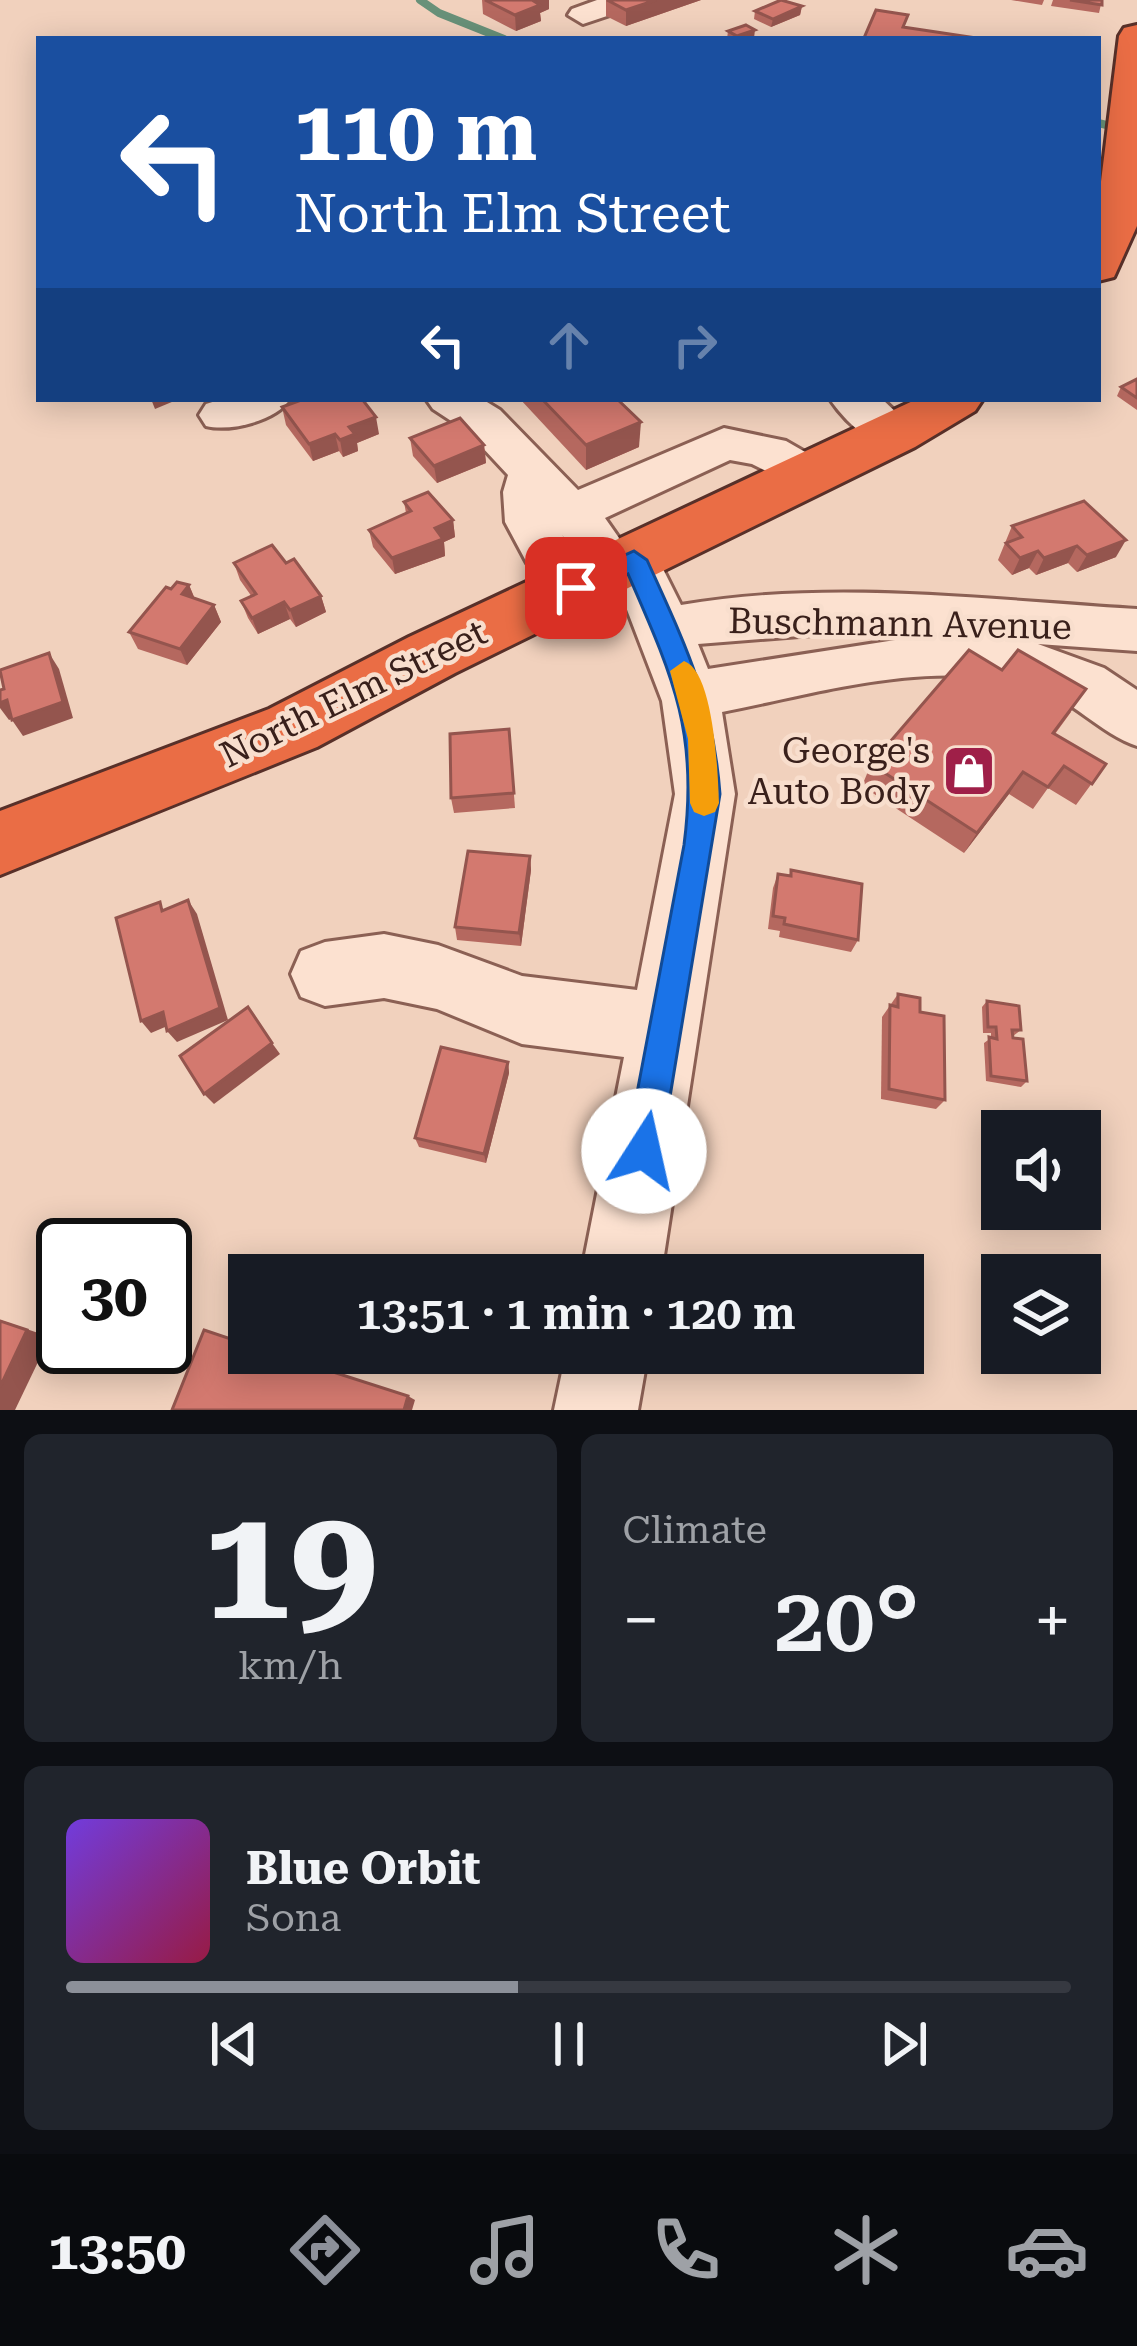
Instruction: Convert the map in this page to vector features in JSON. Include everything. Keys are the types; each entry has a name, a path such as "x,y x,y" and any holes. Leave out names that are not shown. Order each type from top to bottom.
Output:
{"highway":[{"path":"1101,260 1119,215 1137,36"},
{"name":"North Elm Street","path":"0,843 293,728 432,655 809,476 875,416 943,402"}],"street":[{"path":"583,15 626,0"},
{"path":"222,415 259,402"},
{"path":"454,402 484,421 665,629 692,695 702,739 705,794 625,1254"},
{"path":"569,514 724,444 751,444 775,452 809,476"},
{"path":"532,474 528,510 532,536 611,571"},
{"name":"Buschmann Avenue","path":"665,629 714,617 887,639 1066,626 1137,630"},
{"path":"1066,626 1082,682"},
{"path":"692,695 887,639 920,657 1018,662 1082,682 1137,722"},
{"path":"325,974 384,966 438,977 522,1010 666,1028"},
{"path":"596,1410 603,1374"}],"building":[{"path":"485,0 532,0 540,5 515,15"},
{"path":"607,0 656,0 626,10"},
{"path":"781,0 802,6 773,19 755,11"},
{"path":"876,10 908,15 903,27 963,36 865,36"},
{"path":"746,25 755,30 737,36 728,31"},
{"path":"1137,379 1137,398 1121,387"},
{"path":"296,402 364,402 376,417 349,427 355,434 340,440 335,434 309,444 282,407"},
{"path":"545,402 620,402 641,422 586,445"},
{"path":"460,418 484,445 434,466 410,438"},
{"path":"428,492 453,520 435,528 443,539 392,558 369,530 411,511 404,502"},
{"path":"1084,501 1126,540 1087,555 1077,546 1044,558 1038,551 1020,558 1006,543 1022,537 1012,526"},
{"path":"272,545 286,563 294,559 321,596 290,610 284,602 252,618 241,601 256,594 234,563"},
{"path":"177,582 189,585 182,594 214,605 180,649 129,632 166,587 171,589"},
{"name":"George's Auto Body","path":"969,650 1002,670 1018,650 1086,689 1053,733 1106,764 1092,784 1064,766 1048,787 1023,772 977,833 871,764"},
{"path":"49,653 63,702 12,720 7,700 0,703 4,689 0,670"},
{"path":"509,729 514,793 451,798 450,734"},
{"path":"468,851 530,856 519,933 455,927"},
{"path":"791,870 862,884 858,940 784,924 785,918 773,916 778,874 791,876"},
{"path":"188,900 220,1008 167,1031 163,1012 141,1021 116,918 160,902 162,911"},
{"path":"898,994 920,998 920,1012 944,1016 945,1100 889,1089 890,1005 898,1007"},
{"path":"987,1001 1019,1006 1021,1030 1012,1030 1013,1038 1023,1039 1027,1081 991,1076 989,1037 997,1039 996,1027 988,1027"},
{"path":"248,1007 272,1043 204,1094 180,1056"},
{"path":"441,1047 508,1062 484,1154 415,1138"},
{"path":"0,1321 27,1330 0,1387"},
{"path":"204,1330 228,1338 228,1374 339,1374 408,1396 404,1410 172,1410 186,1374 192,1374 192,1360"}],"waterway":[{"path":"420,0 439,13 496,36"},
{"path":"1101,124 1137,132"}],"slow traffic":[{"path":"684,671 702,739 704,803"}],"place":[{"name":"George's Auto Body","path":"969,771"}],"route":[{"path":"576,588 634,560 688,680 702,739 705,794 699,845 644,1151"}]}
